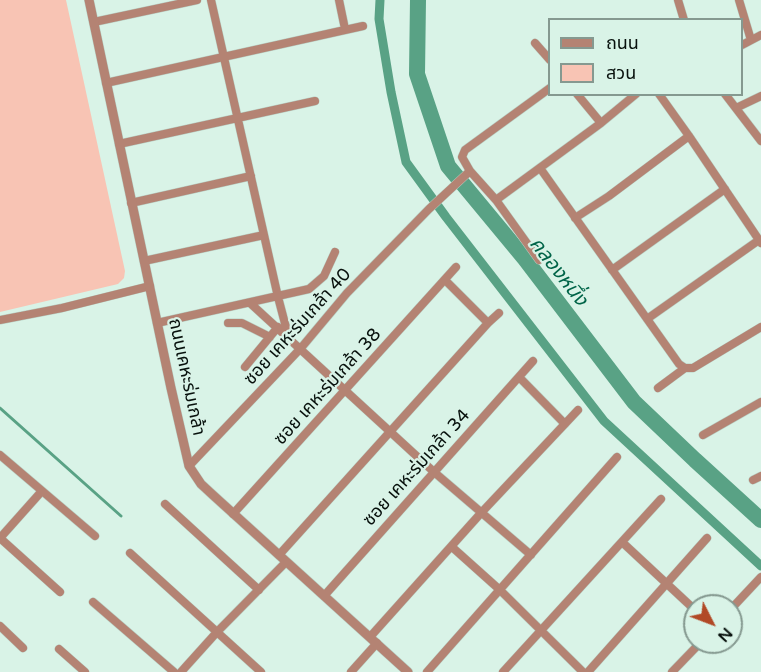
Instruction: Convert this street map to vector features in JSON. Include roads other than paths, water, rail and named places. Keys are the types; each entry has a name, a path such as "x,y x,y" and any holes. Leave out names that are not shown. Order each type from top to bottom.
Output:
{"street":[{"name":"ถนนเคหะร่มเกล้า","path":"89,0 189,466 201,484 408,672"},
{"path":"94,22 197,0"},
{"path":"211,0 278,297 289,336"},
{"path":"339,0 345,29"},
{"path":"678,0 683,18"},
{"path":"739,0 751,40"},
{"path":"106,83 363,26"},
{"path":"743,44 761,35"},
{"path":"535,43 548,59"},
{"path":"539,260 496,200 470,172 462,157 465,150 548,89"},
{"path":"579,96 601,123"},
{"path":"496,200 601,123 634,96"},
{"path":"647,319 760,241 659,96"},
{"path":"727,96 761,141"},
{"path":"736,108 761,96"},
{"path":"119,144 315,100"},
{"path":"575,218 609,196 689,136"},
{"path":"540,168 679,364 685,369"},
{"name":"ซอย เคหะร่มเกล้า 40","path":"189,466 300,348 347,293 441,197 470,172"},
{"path":"131,203 251,176"},
{"path":"612,270 724,189"},
{"path":"144,261 264,235"},
{"path":"157,323 309,289 324,276 335,252"},
{"name":"ซอย เคหะร่มเกล้า 38","path":"233,514 456,267"},
{"path":"445,280 488,323"},
{"path":"0,320 62,308 150,286"},
{"path":"250,303 289,336 434,472 531,555"},
{"path":"181,672 259,590 389,431 499,313"},
{"path":"228,323 242,323 270,337"},
{"path":"245,367 278,327"},
{"path":"658,388 685,369 693,368 761,327"},
{"name":"ซอย เคหะร่มเกล้า 34","path":"324,596 533,361"},
{"path":"519,377 565,423"},
{"path":"703,435 761,402"},
{"path":"351,672 374,640 481,513 578,410"},
{"path":"0,454 41,492 95,536"},
{"path":"427,672 617,457"},
{"path":"41,492 0,538 60,592"},
{"path":"503,672 661,499"},
{"path":"165,504 259,590"},
{"path":"588,672 707,538"},
{"path":"622,542 683,599"},
{"path":"452,547 500,590 582,672"},
{"path":"130,553 261,672"},
{"path":"743,596 761,577"},
{"path":"93,602 174,672"},
{"path":"0,626 23,648"},
{"path":"59,649 85,672"},
{"path":"672,672 689,654"}],"waterway":[{"path":"380,0 379,19 406,162 604,421 761,566"},
{"name":"คลองหนึ่ง","path":"418,0 417,74 448,166 525,259 634,402 761,520"},
{"path":"0,408 121,516"}]}
